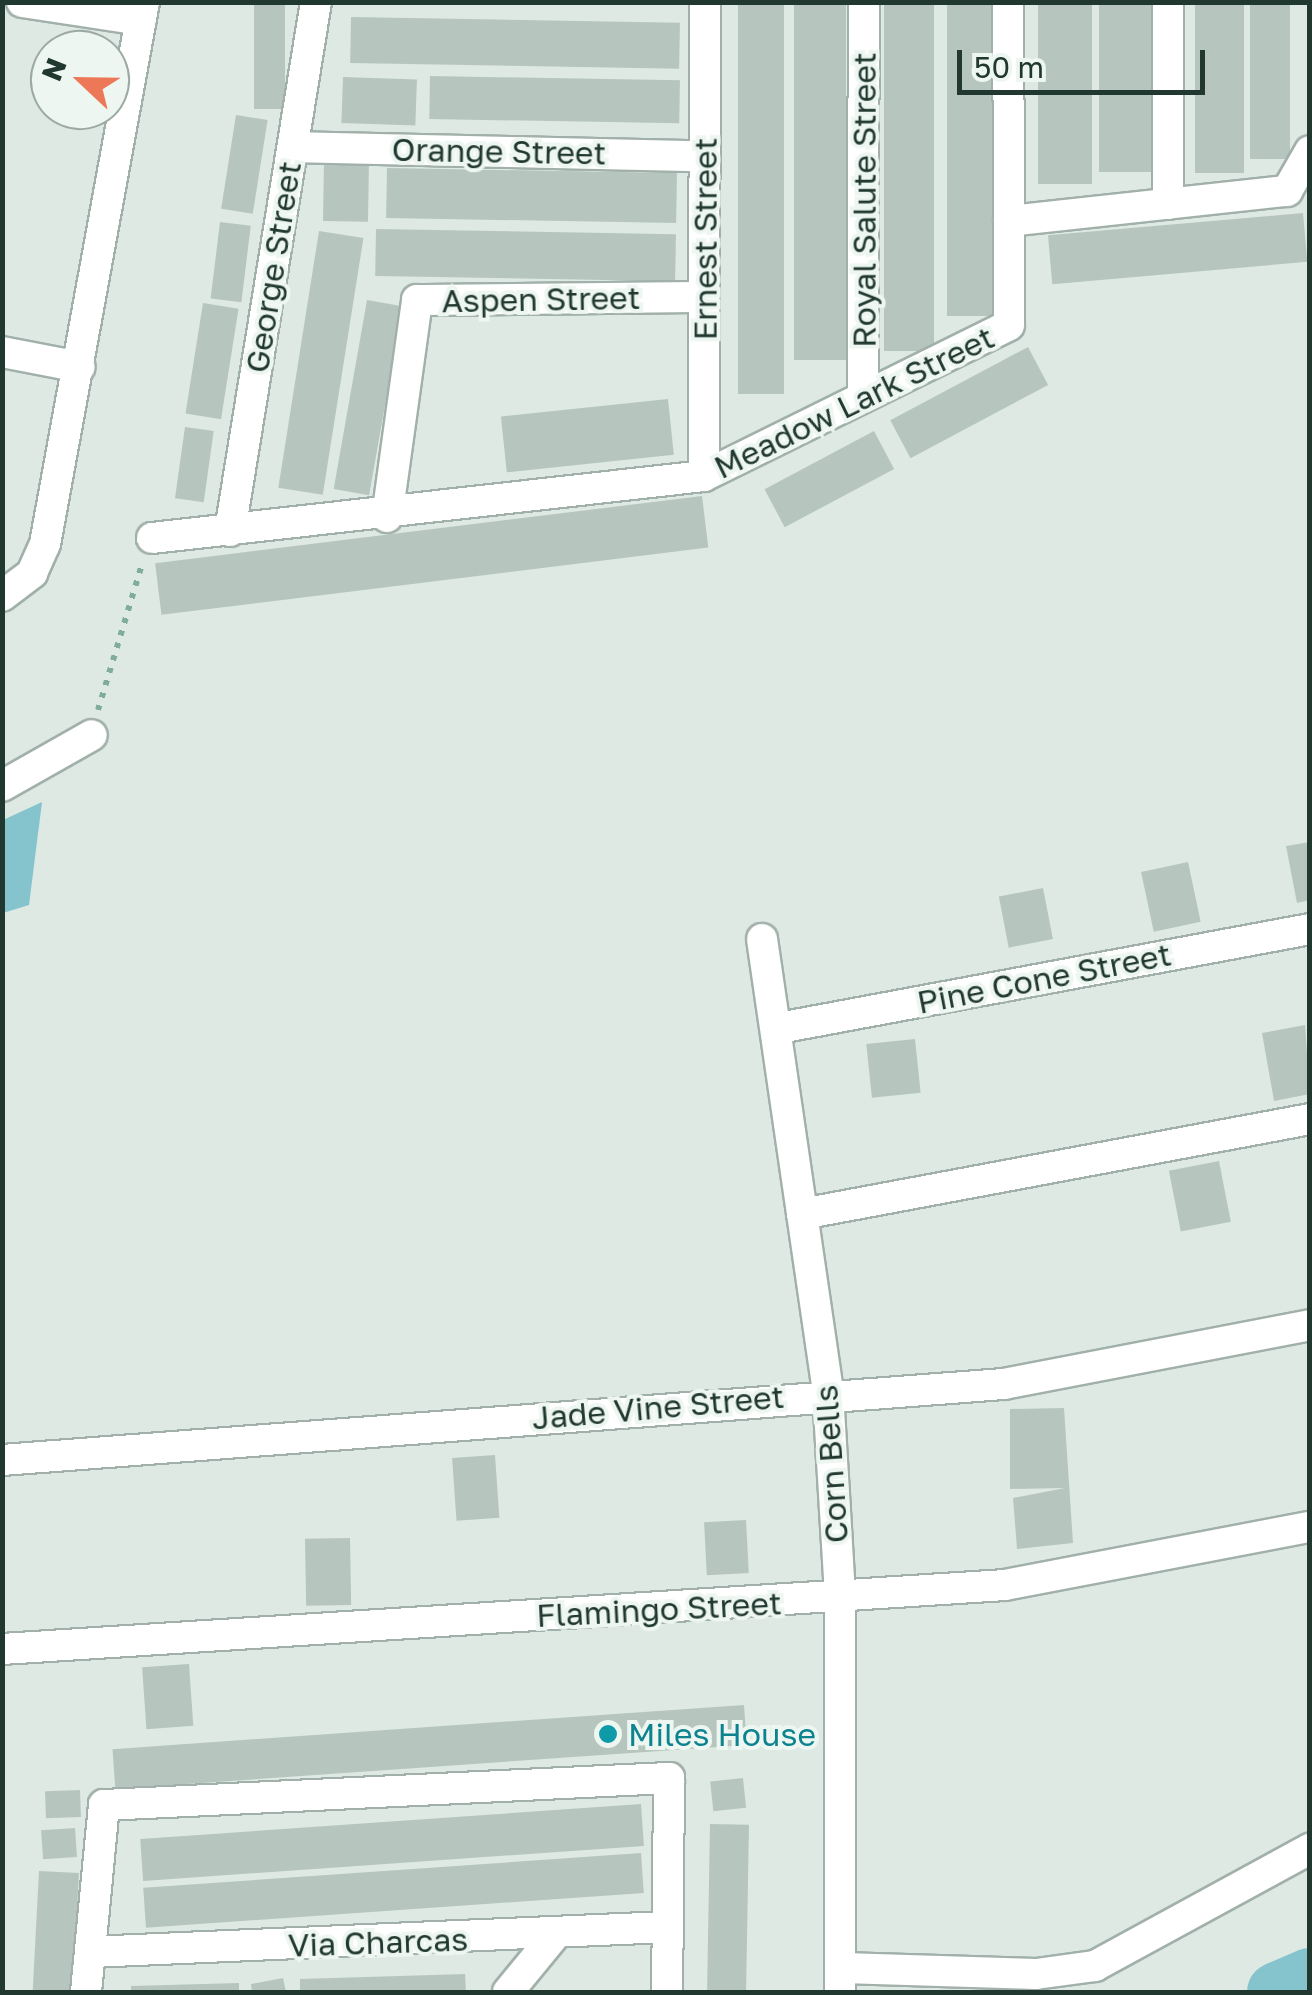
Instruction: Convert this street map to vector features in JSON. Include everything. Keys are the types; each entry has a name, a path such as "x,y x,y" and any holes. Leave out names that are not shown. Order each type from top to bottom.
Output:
{"street":[{"path":"2,596 32,573 45,544 143,12 22,2"},
{"name":"George Street","path":"230,531 316,2"},
{"name":"Ernest Street","path":"704,476 705,2"},
{"name":"Royal Salute Street","path":"864,2 864,397"},
{"path":"1008,2 1009,221 1287,191 1310,151"},
{"path":"1168,2 1168,204"},
{"name":"Orange Street","path":"292,147 705,156"},
{"name":"Meadow Lark Street","path":"152,538 387,517 704,476 1009,325 1009,221"},
{"name":"Aspen Street","path":"387,517 417,300 704,297"},
{"path":"2,352 80,367"},
{"path":"2,786 92,735"},
{"name":"Pine Cone Street","path":"779,1028 1310,929"},
{"name":"Corn Bells","path":"762,939 779,1028 828,1393 840,1598 842,1980"},
{"path":"802,1214 1310,1119"},
{"name":"Jade Vine Street","path":"2,1460 828,1393 1004,1384 1310,1325"},
{"name":"Flamingo Street","path":"2,1649 1005,1585 1310,1527"},
{"path":"86,1992 104,1806 669,1778 667,1992"},
{"path":"842,1980 1036,1974 1094,1966 1310,1849"},
{"name":"Via Charcas","path":"90,1952 554,1936 667,1927"},
{"path":"508,1992 554,1936"}],"path":[{"path":"92,735 152,538"}],"water":[{"path":"42,802 29,905 3,913 3,820"}],"building":[{"path":"254,2 285,2 285,109 254,109"},
{"path":"738,2 784,2 784,394 738,394"},
{"path":"794,2 846,2 846,360 794,360"},
{"path":"884,2 934,2 934,351 884,351"},
{"path":"947,2 997,2 997,316 947,316"},
{"path":"1038,2 1092,2 1092,184 1038,184"},
{"path":"1099,2 1154,2 1154,172 1099,172"},
{"path":"1195,2 1244,2 1244,173 1195,173"},
{"path":"1250,2 1290,2 1290,159 1250,159"},
{"path":"351,17 680,23 679,69 350,63"},
{"path":"430,76 680,80 679,123 429,119"},
{"path":"343,77 417,80 415,126 341,123"},
{"path":"236,115 268,120 253,214 221,209"},
{"path":"324,162 369,163 368,222 323,221"},
{"path":"387,168 677,173 676,223 386,218"},
{"path":"1303,213 1307,262 1052,284 1048,235"},
{"path":"220,222 251,226 241,302 211,298"},
{"path":"376,229 676,234 675,281 375,276"},
{"path":"319,231 363,238 323,495 278,488"},
{"path":"367,300 402,306 369,495 334,489"},
{"path":"203,303 239,309 221,419 185,414"},
{"path":"1028,347 1048,385 910,458 890,420"},
{"path":"668,399 674,455 507,472 501,417"},
{"path":"185,427 214,431 204,502 175,498"},
{"path":"874,431 894,469 785,527 765,489"},
{"path":"702,496 708,548 161,615 155,563"},
{"path":"1310,842 1310,900 1297,903 1286,846"},
{"path":"1188,862 1201,922 1154,932 1141,872"},
{"path":"1043,888 1053,939 1009,948 999,897"},
{"path":"1305,1025 1310,1094 1274,1101 1262,1033"},
{"path":"915,1039 921,1093 872,1098 866,1044"},
{"path":"1219,1161 1231,1222 1181,1232 1169,1171"},
{"path":"1064,1408 1073,1543 1017,1549 1013,1498 1065,1488 1010,1489 1010,1409"},
{"path":"495,1455 499,1518 456,1521 452,1458"},
{"path":"746,1520 749,1573 707,1575 704,1522"},
{"path":"350,1538 351,1605 306,1606 305,1539"},
{"path":"189,1664 193,1726 146,1729 142,1667"},
{"path":"744,1705 747,1745 115,1789 113,1749"},
{"path":"743,1778 746,1808 713,1811 710,1781"},
{"path":"80,1790 81,1817 46,1818 45,1791"},
{"path":"641,1804 644,1846 143,1881 140,1839"},
{"path":"710,1824 749,1825 746,1992 707,1992"},
{"path":"75,1828 77,1857 43,1859 41,1830"},
{"path":"641,1853 644,1893 146,1928 143,1888"},
{"path":"39,1871 79,1873 73,1992 33,1992"},
{"path":"465,1974 466,1992 300,1992 300,1979"},
{"path":"283,1978 286,1992 252,1992 251,1984"},
{"path":"239,1983 239,1992 131,1992 131,1986"}],"waterway":[{"path":"1277,1992 1310,1978"}],"place":[{"name":"Miles House","path":"608,1734"}]}
